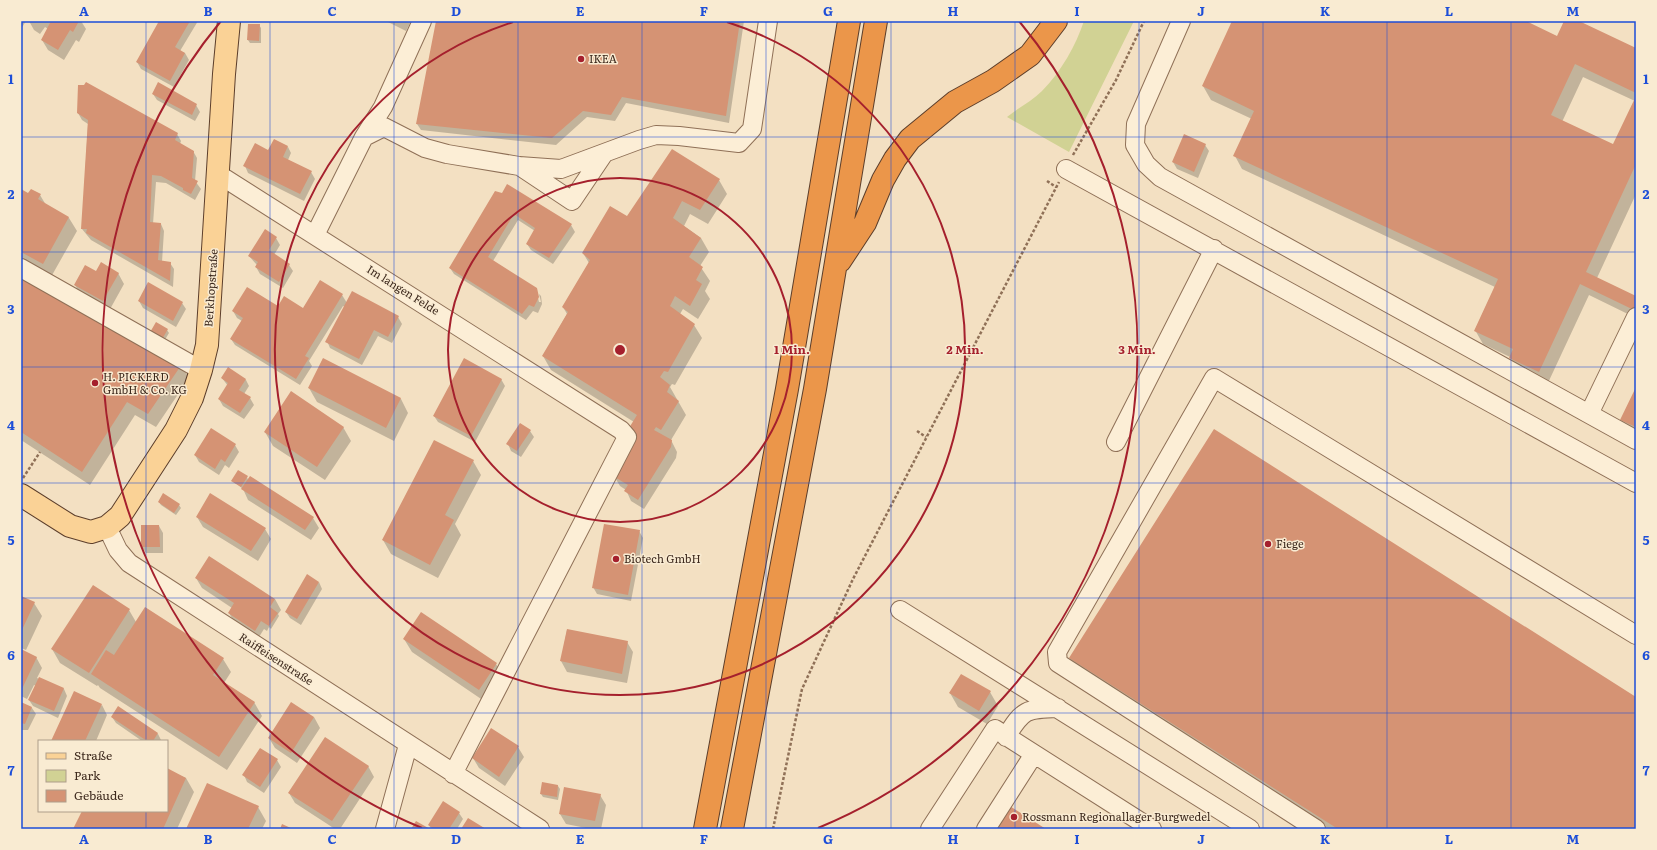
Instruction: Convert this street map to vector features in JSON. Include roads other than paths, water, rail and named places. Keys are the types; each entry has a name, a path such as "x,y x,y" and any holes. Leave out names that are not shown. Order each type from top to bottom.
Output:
{"highway":[{"path":"705,829 788,389 850,21"},
{"path":"732,829 836,267 876,21"},
{"path":"836,267 865,223 883,180 895,159 910,139 955,102 993,80 1030,55 1056,21"}],"main road":[{"name":"Berkhopstraße","path":"107,527 120,516 176,430 192,398 201,370 207,345 229,21"},
{"path":"21,495 70,526 91,532 107,527"}],"street":[{"path":"315,235 364,137 383,107 422,21"},
{"path":"364,137 384,127 425,148 447,154 519,166 561,170 656,135 679,136 739,143 752,129 768,21"},
{"path":"1181,21 1136,124 1135,145 1146,164 1160,177 1636,440"},
{"path":"383,107 403,136"},
{"path":"519,166 572,201 603,154"},
{"path":"1066,169 1214,249 1636,483"},
{"name":"Im langen Felde","path":"218,174 587,407 621,430 627,437 454,774"},
{"path":"1116,442 1214,249"},
{"path":"21,268 201,370"},
{"path":"1589,414 1636,317"},
{"path":"1316,829 1058,663 1057,652 1214,378 1636,635"},
{"name":"Raiffeisenstraße","path":"107,527 118,550 129,563 408,745 540,829"},
{"path":"900,610 1250,829"},
{"path":"1006,736 1021,715 1030,710 1058,708"},
{"path":"930,829 995,729 1152,829"},
{"path":"385,829 408,745"},
{"path":"986,829 1034,754"}],"place":[{"name":"IKEA","path":"581,59"},
{"name":"H. PICKERD GmbH & Co. KG","path":"95,383"},
{"name":"Fiege","path":"1268,544"},
{"name":"Biotech GmbH","path":"616,559"},
{"name":"Rossmann Regionallager Burgwedel","path":"1014,817"}]}
